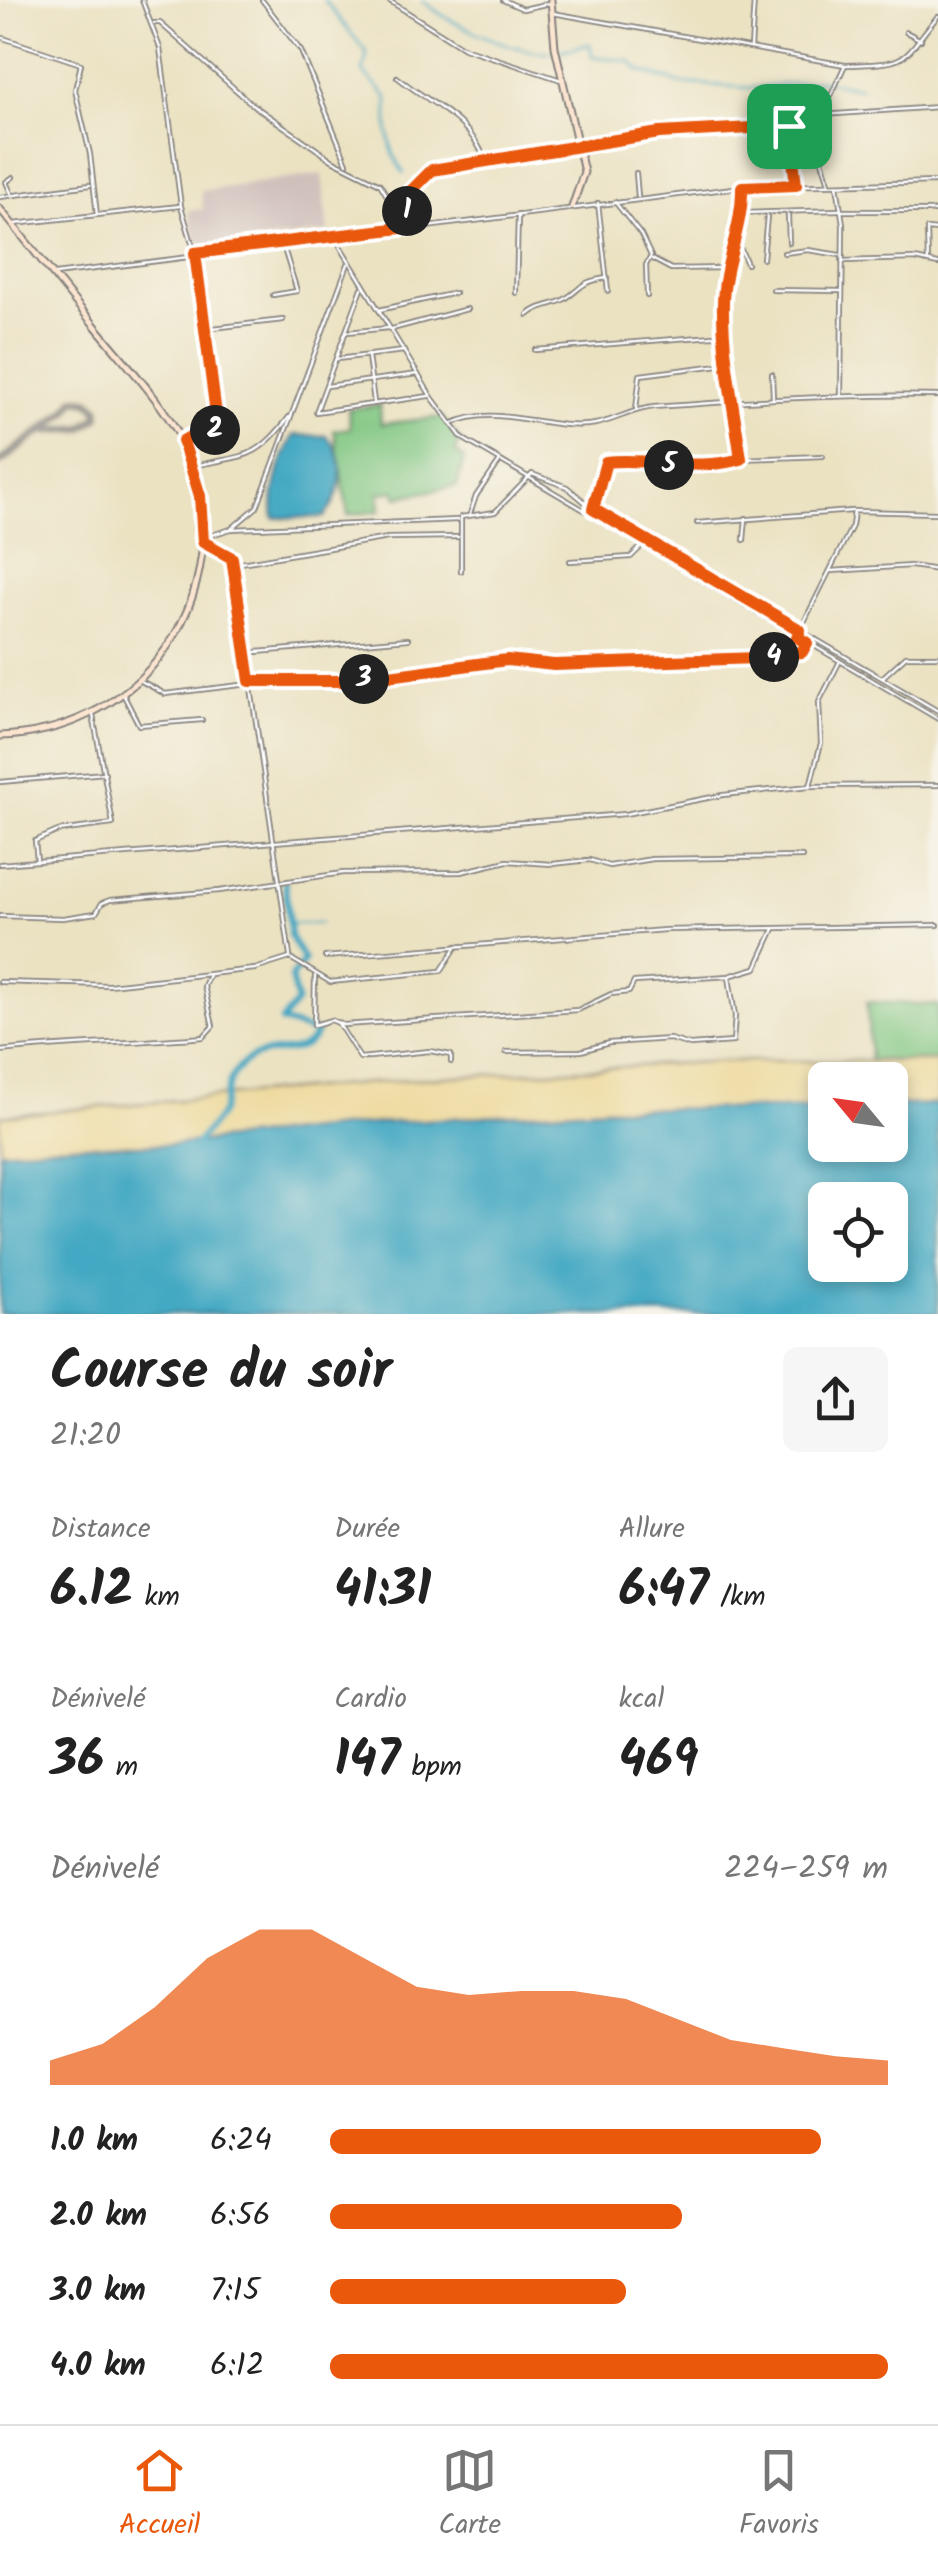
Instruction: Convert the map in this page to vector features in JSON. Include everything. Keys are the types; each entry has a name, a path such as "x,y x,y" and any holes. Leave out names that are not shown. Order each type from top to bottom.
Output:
{"street":[{"path":"142,0 154,23 181,206 195,253 202,330 218,429 202,430 183,441"},
{"path":"262,0 301,51 347,164"},
{"path":"388,0 464,48 540,76 563,80"},
{"path":"503,0 523,9 551,2 563,80 580,147 583,183 572,206"},
{"path":"750,50 754,0"},
{"path":"552,13 845,65 887,64 906,56 922,41 938,16"},
{"path":"154,23 160,23 252,105 332,160 347,164 380,184 407,227"},
{"path":"906,32 922,41"},
{"path":"0,38 81,64 76,90 90,154 96,215"},
{"path":"407,227 410,192 424,175 485,160 659,133 812,126 822,115 845,65"},
{"path":"397,78 469,128 482,144 485,160"},
{"path":"822,115 938,107"},
{"path":"789,126 796,185"},
{"path":"812,126 829,184"},
{"path":"636,173 638,199"},
{"path":"0,174 12,194"},
{"path":"6,182 13,177"},
{"path":"54,275 195,253 742,187 938,182"},
{"path":"0,196 91,184"},
{"path":"837,184 841,395"},
{"path":"741,459 726,335 727,268 742,213 742,187"},
{"path":"615,201 620,214 641,234 651,258 678,270 727,268"},
{"path":"598,203 608,291"},
{"path":"12,224 181,206"},
{"path":"0,208 183,441 193,466 203,539 196,582 182,622 138,680 92,713 43,731 0,736"},
{"path":"742,213 938,211"},
{"path":"516,294 518,213"},
{"path":"763,259 767,213"},
{"path":"788,214 789,243"},
{"path":"928,264 928,229 938,230"},
{"path":"334,236 450,425 526,478 938,719"},
{"path":"735,236 748,264"},
{"path":"272,295 297,291 282,242"},
{"path":"784,254 808,250 841,258 938,264"},
{"path":"647,296 646,264 651,258"},
{"path":"231,529 257,507 348,264"},
{"path":"528,315 540,306 564,299 586,281 607,278"},
{"path":"363,286 316,412 431,396"},
{"path":"773,290 840,290"},
{"path":"378,310 455,293"},
{"path":"346,332 390,328 468,309"},
{"path":"202,330 283,320"},
{"path":"535,350 726,335"},
{"path":"336,359 404,351"},
{"path":"368,355 374,404"},
{"path":"636,410 640,376 729,363"},
{"path":"325,386 419,374"},
{"path":"772,374 773,400"},
{"path":"450,425 467,417 515,416 586,426 636,410 841,395 938,396"},
{"path":"193,466 231,462 258,450 292,414"},
{"path":"593,509 606,462 648,460 663,465 716,465 741,459 823,456"},
{"path":"470,516 476,496 500,461"},
{"path":"203,539 231,529 459,520 494,512 532,474 560,483 593,509 938,711"},
{"path":"797,637 852,526 854,512"},
{"path":"698,523 854,512 938,513"},
{"path":"744,540 745,517"},
{"path":"459,520 460,571"},
{"path":"233,564 388,538 458,537"},
{"path":"203,539 228,553 233,564 290,958"},
{"path":"570,561 631,557 642,546"},
{"path":"666,561 670,554"},
{"path":"828,570 844,573 911,566 938,570"},
{"path":"245,653 408,639"},
{"path":"138,680 166,694 250,682 352,681 507,660 554,665 757,658 799,653 807,643"},
{"path":"882,678 906,656 938,656"},
{"path":"810,786 821,744 819,702 840,662"},
{"path":"122,694 139,725 202,720"},
{"path":"37,862 36,840 47,834 114,824 92,713"},
{"path":"0,782 106,773"},
{"path":"0,864 625,814 723,795 810,786 938,785"},
{"path":"0,916 82,916 96,913 102,903 110,900 219,892 343,873 449,873 507,862 552,864 590,860 609,866 666,858 802,857"},
{"path":"326,957 574,935 938,925"},
{"path":"315,976 314,1025 578,1010 611,994 629,992 634,982 728,976 756,968 775,927"},
{"path":"0,982 109,984 255,969 290,958 315,976 342,982 441,971 457,946"},
{"path":"0,1051 28,1051 40,1044 96,1047 203,1037 212,1026 204,986 210,974"},
{"path":"506,1052 581,1051 609,1043 670,1039 690,1044 732,1042 735,1016 728,976"},
{"path":"337,1022 360,1058 430,1051 451,1055 452,1062"}],"shaded area":[{"path":"322,174 329,232 196,249 188,211 203,209 201,191"}],"green space":[{"path":"380,405 381,424 442,417 460,440 455,451 464,459 457,486 398,497 396,491 379,493 380,511 348,515 334,430 350,428 348,409"},
{"path":"867,1002 938,1005 938,1061 870,1060"}],"sand":[{"path":"725,1061 938,1061 938,1104 908,1105 908,1062 808,1062 808,1109 606,1108 380,1123 170,1145 70,1145 0,1151 0,1116 427,1078"}],"water":[{"path":"294,435 327,436 338,455 339,488 324,517 274,518 277,477"},
{"path":"938,1104 938,1314 0,1314 0,1151 70,1145 170,1145 380,1123 606,1108 808,1109 808,1162 908,1162 908,1105"}],"waterway":[{"path":"324,0 367,53 363,72 388,98 391,147 404,173"},
{"path":"422,0 484,36 522,49 553,52"},
{"path":"560,51 590,44 592,56 630,61 640,71 679,83 751,88 822,80 860,88"},
{"path":"197,1142 220,1114 231,1079 245,1062 263,1054 302,1047 317,1033 281,1022 297,1002 291,978 304,960 290,936 285,883"},
{"path":"289,924 321,923"}],"taxiway":[{"path":"0,462 66,412 75,399 89,401 98,409 98,417 82,428 44,431"}],"route":[{"path":"789,126 796,185 742,187 742,218 729,252 723,308 741,459 716,465 663,465 648,460 606,462 597,506 593,509 800,630 797,637 807,643 802,652 757,658 554,665 507,660 352,681 250,681 232,558 224,550 203,542 200,496 183,441 202,430 218,429 202,330 195,253 409,227 410,192 432,170 659,133 789,126"}]}
